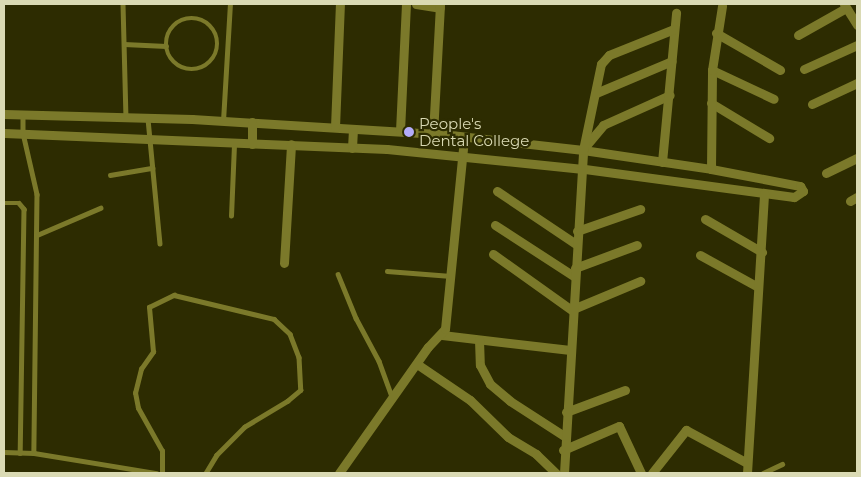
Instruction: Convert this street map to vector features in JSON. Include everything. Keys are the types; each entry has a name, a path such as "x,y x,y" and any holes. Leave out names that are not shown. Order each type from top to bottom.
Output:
{"street":[{"path":"335,127 340,4"},
{"path":"400,131 406,4"},
{"path":"416,4 440,6 433,134"},
{"path":"711,169 712,70 716,33 722,6"},
{"path":"798,35 845,6 857,25"},
{"path":"662,162 670,95 676,13"},
{"path":"564,473 563,450 576,244 583,169 582,150 601,64 609,55 674,29"},
{"path":"716,33 780,70"},
{"path":"804,69 857,44"},
{"path":"596,93 672,61"},
{"path":"712,70 774,99"},
{"path":"812,104 857,83"},
{"path":"582,150 604,125 670,95"},
{"path":"712,103 769,138"},
{"path":"4,114 252,122 433,134 582,150 711,169 800,186 802,191 794,197 583,169 462,156 352,148 4,133"},
{"path":"252,122 252,144"},
{"path":"352,148 353,128"},
{"path":"339,473 432,342 442,335 448,319 464,137"},
{"path":"284,263 291,144"},
{"path":"826,173 857,158"},
{"path":"496,191 576,244"},
{"path":"747,473 758,287 762,252 764,194"},
{"path":"577,231 640,209"},
{"path":"705,219 762,252"},
{"path":"495,225 575,273"},
{"path":"575,273 637,245"},
{"path":"493,254 573,310"},
{"path":"700,254 758,287"},
{"path":"573,310 640,281"},
{"path":"442,335 570,350"},
{"path":"479,340 480,365 490,384 510,402 564,436"},
{"path":"417,364 470,400 508,437 536,454 556,473"},
{"path":"566,412 625,390"},
{"path":"563,450 619,426 641,473"},
{"path":"652,473 686,430 747,463"}],"lane":[{"path":"123,4 126,118"},
{"path":"223,121 230,4"},
{"path":"192,18 208,23 217,37 218,45 212,60 198,69 190,69 174,62 166,46 170,30 176,24 192,18"},
{"path":"124,44 166,46"},
{"path":"22,115 23,133 37,194 34,453"},
{"path":"148,119 160,243"},
{"path":"231,216 234,143"},
{"path":"110,176 152,168"},
{"path":"4,203 19,203 24,209 20,453"},
{"path":"37,235 100,208"},
{"path":"387,271 452,276"},
{"path":"338,274 356,318 379,361 392,398"},
{"path":"162,473 162,452 138,408 136,393 140,369 153,352 149,307 174,295 274,319 290,334 299,357 301,390 288,401 245,427 217,455 206,473"},
{"path":"4,452 34,453 156,473"},
{"path":"764,473 782,464"}],"place":[{"name":"People's Dental College","path":"409,132"}]}
